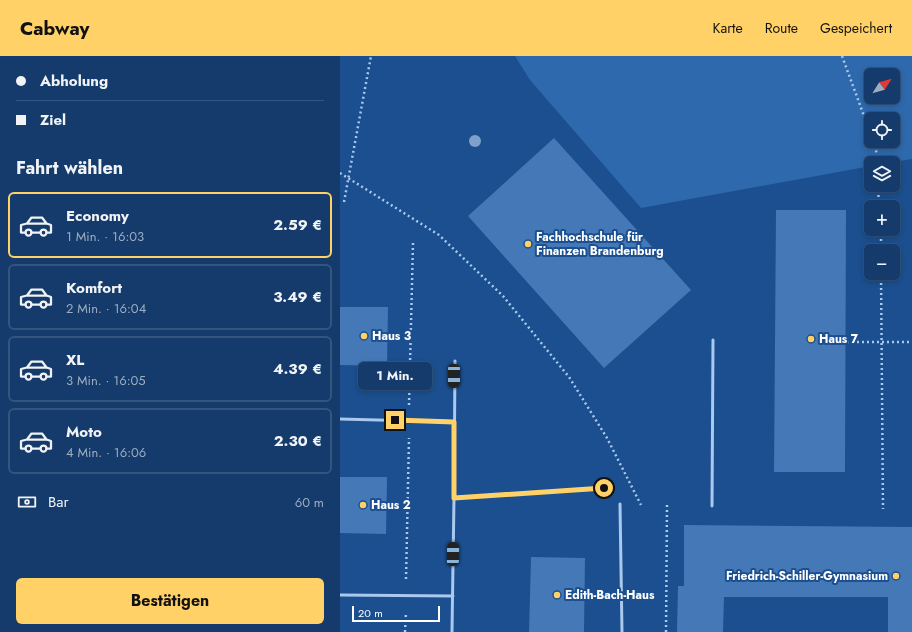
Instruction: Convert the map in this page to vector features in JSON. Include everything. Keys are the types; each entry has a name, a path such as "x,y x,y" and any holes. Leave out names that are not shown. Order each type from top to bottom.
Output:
{"lane":[{"path":"712,506 713,340"},
{"path":"452,632 454,362"},
{"path":"340,419 454,422"},
{"path":"454,498 604,488"},
{"path":"620,504 622,632"},
{"path":"340,595 453,596"}],"path":[{"path":"344,202 371,56"},
{"path":"842,56 864,116"},
{"path":"340,173 439,235 503,296 569,377 607,438 641,505"},
{"path":"881,280 884,509"},
{"path":"842,342 912,342"},
{"path":"666,632 667,505"}],"shaded area":[{"path":"515,56 912,56 912,159 900,161 900,156 864,156 864,167 641,208 530,80"}],"building":[{"path":"554,138 691,290 604,368 468,216"},
{"name":"Haus 7","path":"776,210 846,210 845,472 774,472"},
{"name":"Haus 3","path":"340,307 388,307 387,366 340,365"},
{"name":"Haus 2","path":"340,477 387,477 386,534 340,533"},
{"path":"684,525 912,527 912,632 888,632 888,597 724,597 723,632 677,632 678,586 684,586"},
{"name":"Edith-Bach-Haus","path":"531,557 585,558 584,632 529,632"}],"place":[{"name":"Fachhochschule für Finanzen Brandenburg","path":"528,244"},
{"name":"Haus 3","path":"364,336"},
{"name":"Haus 7","path":"811,339"},
{"name":"Haus 2","path":"363,505"},
{"name":"Friedrich-Schiller-Gymnasium","path":"896,576"},
{"name":"Edith-Bach-Haus","path":"557,595"}],"route":[{"path":"395,420 454,422 454,498 604,488"}]}
